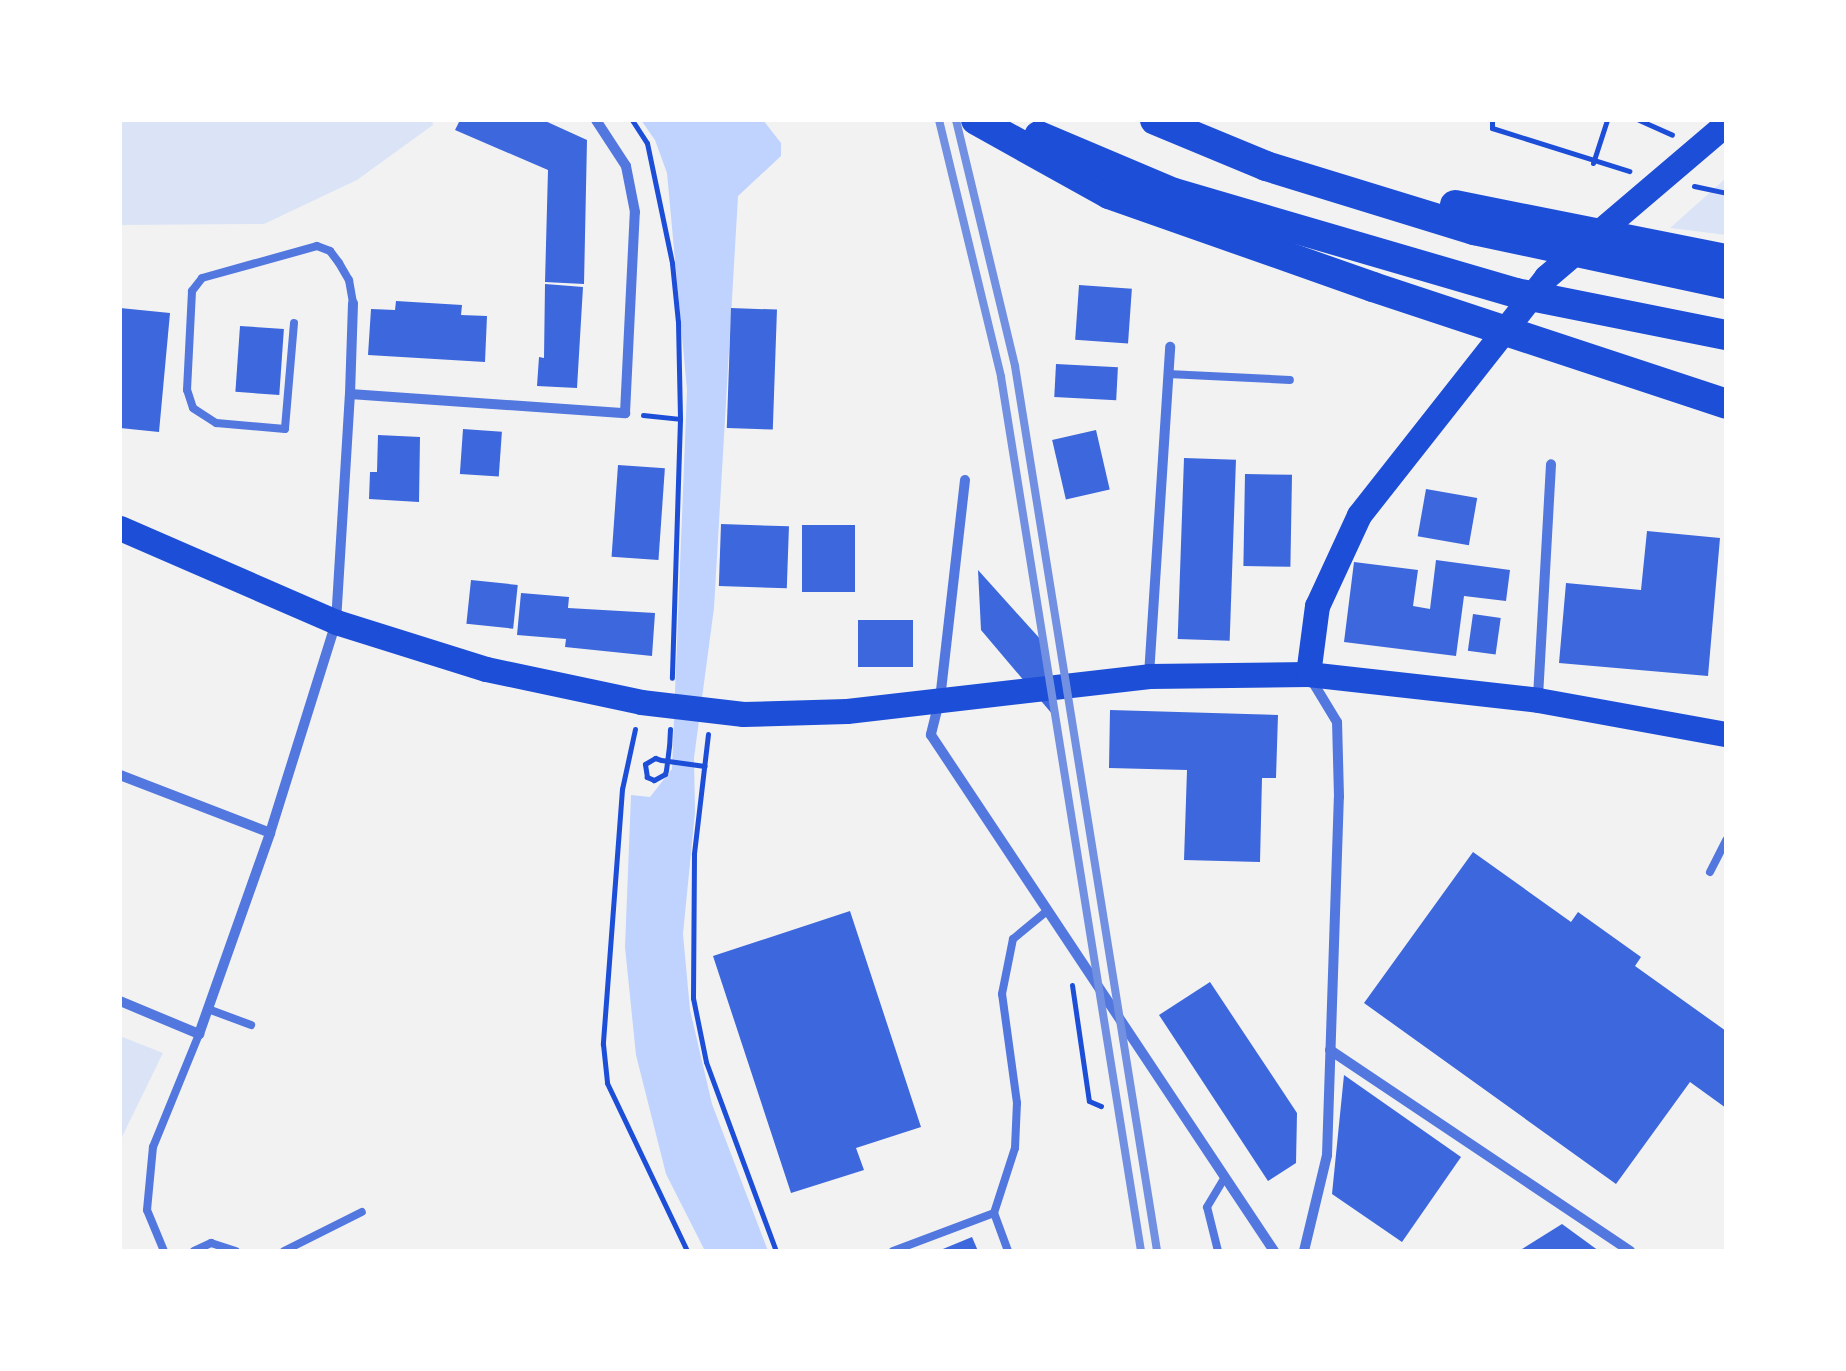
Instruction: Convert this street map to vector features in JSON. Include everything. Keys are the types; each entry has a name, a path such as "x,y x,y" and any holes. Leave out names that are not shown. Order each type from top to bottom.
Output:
{"highway":[{"path":"976,120 1109,194 1373,288 1726,404"},
{"path":"1002,120 1193,198 1516,294 1726,335"},
{"path":"1155,120 1266,166 1474,230 1726,284"},
{"path":"1266,166 1726,259"}],"main road":[{"path":"1308,674 1317,606 1359,515 1546,278 1726,124"},
{"path":"120,528 336,622 486,668 641,702 744,714 847,710 1149,676 1308,674 1538,700 1726,734"}],"street":[{"path":"350,394 625,413 635,212 626,166 596,120"},
{"path":"120,1001 199,1034 270,834 336,622 353,303"},
{"path":"1149,676 1170,347"},
{"path":"1538,700 1551,464"},
{"path":"965,480 940,698 931,734 1274,1251"},
{"path":"1304,1251 1326,1154 1340,797 1337,722 1308,674"},
{"path":"120,775 270,834"},
{"path":"1330,1050 1630,1251"}],"lane":[{"path":"294,324 286,429 216,423 193,408 188,390 192,292 202,278 317,246 330,250 349,280 353,303"},
{"path":"1168,374 1290,380"},
{"path":"1710,872 1726,840"},
{"path":"1008,1251 994,1213 1015,1148 1016,1118 1002,994 1013,939 1048,910"},
{"path":"208,1009 252,1025"},
{"path":"164,1251 146,1210 153,1146 199,1034"},
{"path":"1218,1251 1207,1207 1224,1176"},
{"path":"284,1251 362,1212"},
{"path":"893,1251 994,1213"},
{"path":"194,1251 211,1244 236,1251"}],"path":[{"path":"632,120 647,143 672,263 680,419 671,688"},
{"path":"1492,120 1492,128 1631,172"},
{"path":"1593,163 1607,120"},
{"path":"1688,184 1726,193"},
{"path":"625,413 680,419"},
{"path":"641,702 622,789 603,1044 608,1083 687,1251"},
{"path":"670,727 665,774 654,780 647,777 645,764 661,760 705,766"},
{"path":"708,738 694,854 693,998 706,1062 776,1251"},
{"path":"1084,966 1071,986 1089,1101 1102,1106"}],"shaded area":[{"path":"120,120 432,120 433,125 357,180 264,224 120,225"},
{"path":"1726,178 1726,235 1670,228"},
{"path":"120,1036 163,1053 120,1141"}],"water":[{"path":"641,120 763,120 781,143 781,156 738,196 714,608 694,758 695,812 683,934 690,1010 712,1104 768,1251 705,1251 666,1174 636,1055 625,947 631,795 650,797 672,769 687,390 667,173 655,140"}],"building":[{"path":"460,120 543,120 587,140 584,284 545,282 548,170 455,130"},
{"path":"545,284 583,287 577,388 537,386 539,357 544,358"},
{"path":"1079,285 1132,289 1128,344 1075,340"},
{"path":"396,301 462,305 461,315 487,316 485,362 368,355 371,309 395,310"},
{"path":"120,308 170,313 159,432 120,428"},
{"path":"731,308 777,310 773,430 727,428"},
{"path":"240,326 284,329 279,395 235,392"},
{"path":"1056,364 1118,367 1116,400 1054,397"},
{"path":"463,429 502,432 499,477 460,474"},
{"path":"1096,430 1110,489 1066,500 1052,440"},
{"path":"378,435 420,437 419,502 369,499 370,472 377,472"},
{"path":"1184,458 1236,460 1230,641 1178,639"},
{"path":"618,465 665,468 658,560 612,557"},
{"path":"1245,474 1292,475 1290,567 1243,566"},
{"path":"1426,489 1477,498 1469,545 1418,536"},
{"path":"721,524 789,526 787,588 719,586"},
{"path":"802,525 855,525 855,592 802,592"},
{"path":"1647,531 1720,538 1708,676 1559,663 1566,583 1641,590"},
{"path":"1436,560 1510,570 1506,601 1464,596 1456,656 1344,642 1354,562 1418,570 1413,606 1430,609"},
{"path":"978,570 1042,641 1053,715 981,630"},
{"path":"471,580 518,585 513,629 466,624"},
{"path":"521,593 569,597 568,608 655,613 652,656 565,647 566,639 517,635"},
{"path":"1473,614 1501,618 1496,655 1468,651"},
{"path":"858,620 913,620 913,667 858,667"},
{"path":"1110,710 1278,715 1276,778 1262,778 1260,862 1184,860 1187,770 1109,768"},
{"path":"1473,852 1571,922 1578,912 1641,957 1635,966 1726,1031 1726,1108 1690,1082 1616,1184 1364,1003"},
{"path":"850,911 921,1127 856,1148 864,1170 791,1193 713,956"},
{"path":"1210,982 1297,1113 1296,1163 1268,1181 1159,1015"},
{"path":"1344,1075 1461,1157 1402,1242 1332,1194"},
{"path":"1562,1224 1599,1251 1519,1251"},
{"path":"972,1237 978,1251 938,1251"}],"railway":[{"path":"939,120 1001,377 1141,1251"},
{"path":"956,120 1015,366 1157,1251"}]}
